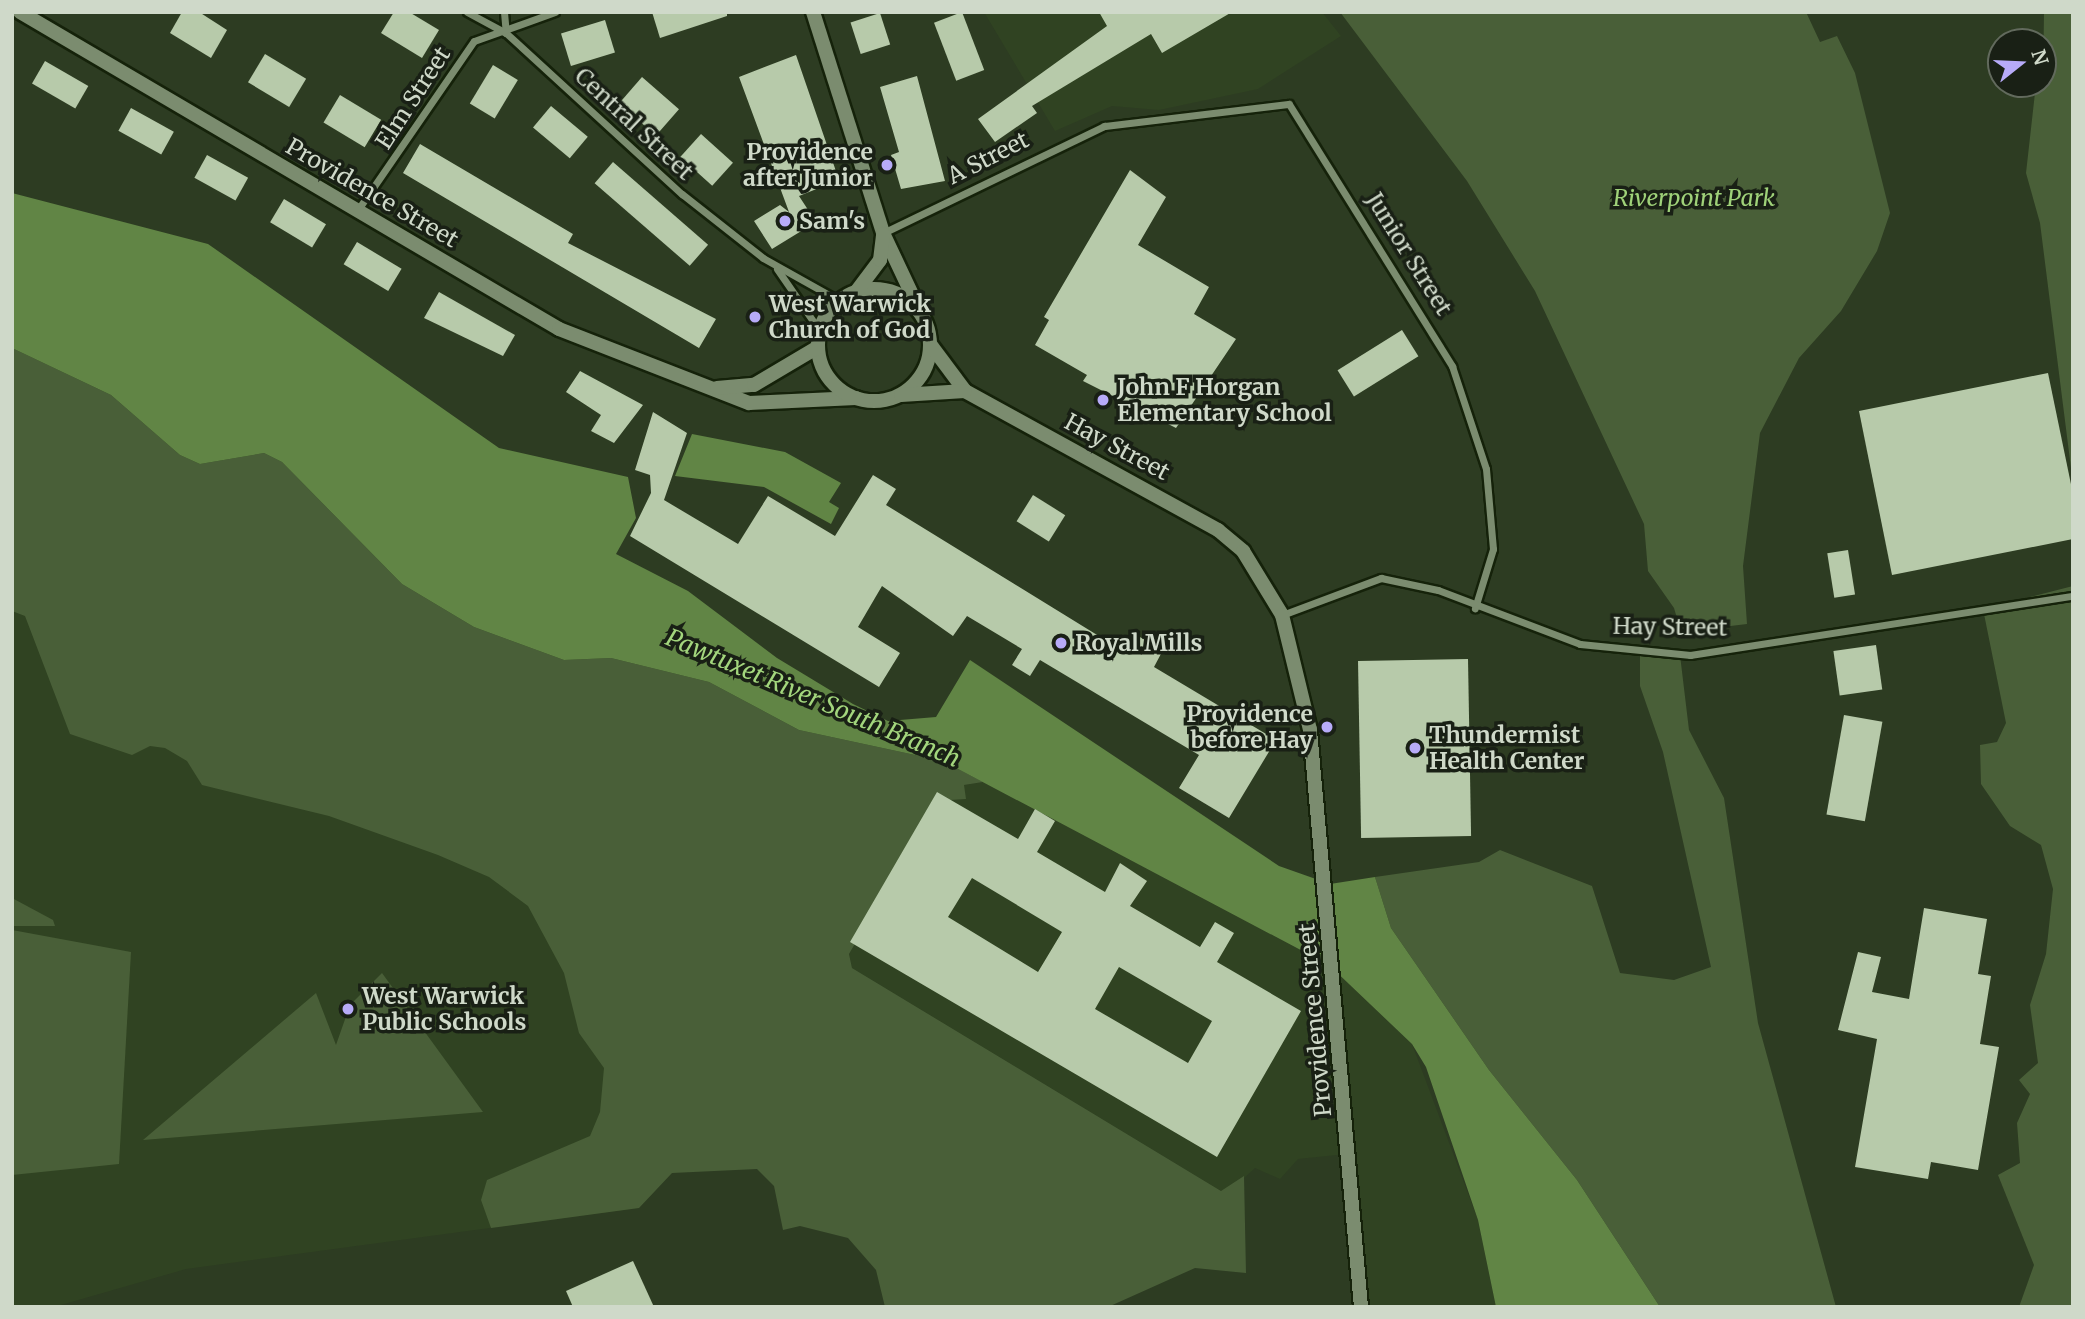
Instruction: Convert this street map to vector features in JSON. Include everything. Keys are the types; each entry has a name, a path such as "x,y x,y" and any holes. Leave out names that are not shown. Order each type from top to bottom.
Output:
{"main road":[{"name":"Providence Street","path":"20,12 559,329 749,403 856,398"},
{"path":"813,12 883,233 922,316 930,344 923,374 900,395"},
{"path":"883,233 880,260 856,292 840,300 820,331 818,347 829,378 856,398 965,391"},
{"path":"856,292 893,292 922,316"},
{"name":"Hay Street","path":"930,344 965,391 1199,516 1243,551 1282,615"},
{"name":"Providence Street","path":"712,389 754,385 818,347"},
{"name":"Providence Street","path":"1282,615 1310,730 1323,845 1362,1307"}],"street":[{"name":"Central Street","path":"467,12 506,33 682,194 774,266"},
{"path":"504,12 506,33"},
{"name":"Elm Street","path":"357,211 474,41 506,33 555,12"},
{"name":"Junior Street","path":"1113,125 1289,104 1452,366 1486,469 1493,549 1475,608"},
{"name":"A Street","path":"883,233 1079,134 1113,125"},
{"path":"774,266 840,300"},
{"path":"774,266 820,331"},
{"name":"Hay Street","path":"1282,615 1381,578 1438,590 1475,608 1589,646 1690,655 2073,596"}],"shaded area":[{"path":"984,12 1322,12 1341,36 1258,89 1159,110 1112,106 1055,131"},
{"name":"West Warwick Public Schools","path":"12,336 730,811 639,1208 186,1269 54,1307 12,1307"},
{"path":"983,782 1329,965 1412,1044 1478,1220 1496,1307 1363,1307 1346,1154 1298,1159 1280,1179 1255,1168 1231,1190 1221,1191 852,968 849,954 924,826 964,785"}],"green space":[{"name":"Riverpoint Park","path":"1340,12 1806,12 1820,42 1837,36 1855,73 1890,213 1877,251 1841,311 1799,358 1760,433 1743,566 1747,624 1681,632 1674,608 1648,571 1644,524 1535,291 1467,181"},
{"path":"2044,12 2073,12 2073,484 2040,223 2026,173 2034,98 2057,98 2057,28 2044,28"},
{"path":"12,348 111,395 180,455 200,464 264,453 282,462 402,584 474,627 564,660 611,658 709,682 799,730 943,761 983,782 964,785 966,799 950,800 924,826 849,954 852,968 1221,1191 1244,1176 1246,1273 1195,1268 1108,1307 885,1307 876,1270 848,1238 800,1226 783,1230 774,1186 757,1169 672,1173 639,1208 491,1228 481,1200 487,1180 590,1136 600,1112 604,1068 579,1033 564,973 528,906 489,877 438,855 329,816 202,785 187,761 165,748 150,746 132,755 70,734 25,616 12,611"},
{"path":"2073,586 2073,1307 2019,1307 2034,1265 1998,1175 2020,1163 2017,1123 2030,1094 2019,1080 2038,1063 2030,1005 2046,954 2053,889 2041,845 2010,826 1981,784 1980,745 1997,742 2006,723 1983,609"},
{"path":"1640,652 1680,655 1689,730 1724,798 1758,1023 1836,1307 1660,1307 1577,1180 1489,1070 1391,928 1375,877 1479,862 1500,850 1592,886 1620,973 1674,980 1711,967 1663,752 1640,686"},
{"path":"12,898 53,920 55,926 12,926"},
{"path":"12,930 131,952 119,1164 12,1175"},
{"path":"382,973 483,1112 143,1140 316,993 336,1045 350,1005"}],"water":[{"name":"Pawtuxet River South Branch","path":"12,193 208,244 499,448 628,477 636,518 616,554 688,591 777,658 853,704 888,721 936,717 970,660 1279,866 1330,884 1375,877 1391,928 1489,1070 1577,1180 1660,1307 1496,1307 1478,1220 1426,1067 1412,1044 1329,965 943,761 799,730 709,682 611,658 564,660 474,627 402,584 282,462 264,453 200,464 180,455 111,395 12,348"},
{"path":"692,434 785,452 841,483 829,502 839,508 831,524 764,487 675,476"}],"building":[{"path":"182,12 199,12 227,30 211,58 170,33"},
{"path":"394,12 409,12 439,30 422,58 381,33"},
{"path":"652,12 727,12 727,16 660,38"},
{"path":"962,12 984,70 956,81 934,23"},
{"path":"1099,12 1232,12 1162,53 1151,34 1032,106 1037,113 995,142 978,119 1107,26"},
{"path":"880,13 890,44 861,54 851,23"},
{"path":"605,20 615,53 571,66 561,33"},
{"path":"265,54 306,79 289,107 248,82"},
{"path":"796,55 839,180 799,196 816,222 772,249 754,221 780,205 789,212 739,77"},
{"path":"45,61 88,86 75,109 32,84"},
{"path":"493,65 518,80 495,119 470,104"},
{"path":"917,76 945,181 901,189 891,155 899,152 880,87"},
{"path":"642,77 679,109 656,136 619,103"},
{"path":"340,95 381,120 365,147 324,122"},
{"path":"551,106 588,137 570,158 533,127"},
{"path":"131,108 174,132 161,154 118,131"},
{"path":"701,134 733,163 712,186 680,157"},
{"path":"420,144 573,234 568,243 716,319 699,348 403,173"},
{"path":"207,155 248,178 236,201 194,178"},
{"path":"613,162 708,245 690,266 595,183"},
{"path":"1130,170 1166,197 1138,245 1209,287 1194,314 1236,339 1176,428 1083,381 1087,375 1035,345 1049,320 1044,317"},
{"path":"284,199 326,224 312,247 270,222"},
{"path":"357,242 402,269 388,291 344,264"},
{"path":"439,292 515,335 503,356 424,318"},
{"path":"1402,330 1418,356 1354,397 1338,370"},
{"path":"580,371 643,405 614,443 591,431 601,415 566,392"},
{"path":"2048,373 2073,494 2073,539 1892,575 1859,411"},
{"name":"Royal Mills","path":"653,412 687,433 664,500 738,544 768,496 835,536 873,475 896,489 886,505 1128,654 1138,636 1163,650 1154,667 1276,740 1229,818 1179,788 1199,755 1040,660 1030,676 1012,665 1022,649 967,616 953,636 882,586 858,627 900,653 879,687 630,536 651,493 650,475 635,470"},
{"path":"1033,495 1065,515 1049,541 1017,521"},
{"path":"1848,550 1855,594 1834,598 1827,553"},
{"path":"1876,645 1882,690 1840,696 1833,651"},
{"name":"Thundermist Health Center","path":"1468,659 1471,836 1361,838 1358,661"},
{"path":"1844,715 1882,722 1865,821 1826,814"},
{"path":"937,792 1018,839 1035,809 1055,821 1037,852 1105,892 1120,863 1147,881 1130,906 1200,947 1215,922 1234,933 1217,962 1301,1011 1217,1157 850,942","holes":["972,878 1062,932 1038,972 948,917","1119,967 1212,1021 1188,1063 1095,1009"]},
{"path":"1924,908 1987,919 1978,974 1991,976 1980,1044 1999,1047 1978,1170 1931,1162 1928,1179 1855,1167 1877,1039 1838,1030 1858,952 1881,957 1872,992 1909,999"},
{"path":"633,1261 654,1307 573,1307 566,1291"}],"place":[{"name":"Providence after Junior","path":"887,165"},
{"name":"Sam's","path":"785,221"},
{"name":"West Warwick Church of God","path":"755,317"},
{"name":"John F Horgan Elementary School","path":"1103,400"},
{"name":"Royal Mills","path":"1061,643"},
{"name":"Providence before Hay","path":"1327,727"},
{"name":"Thundermist Health Center","path":"1415,748"},
{"name":"West Warwick Public Schools","path":"348,1009"}]}
